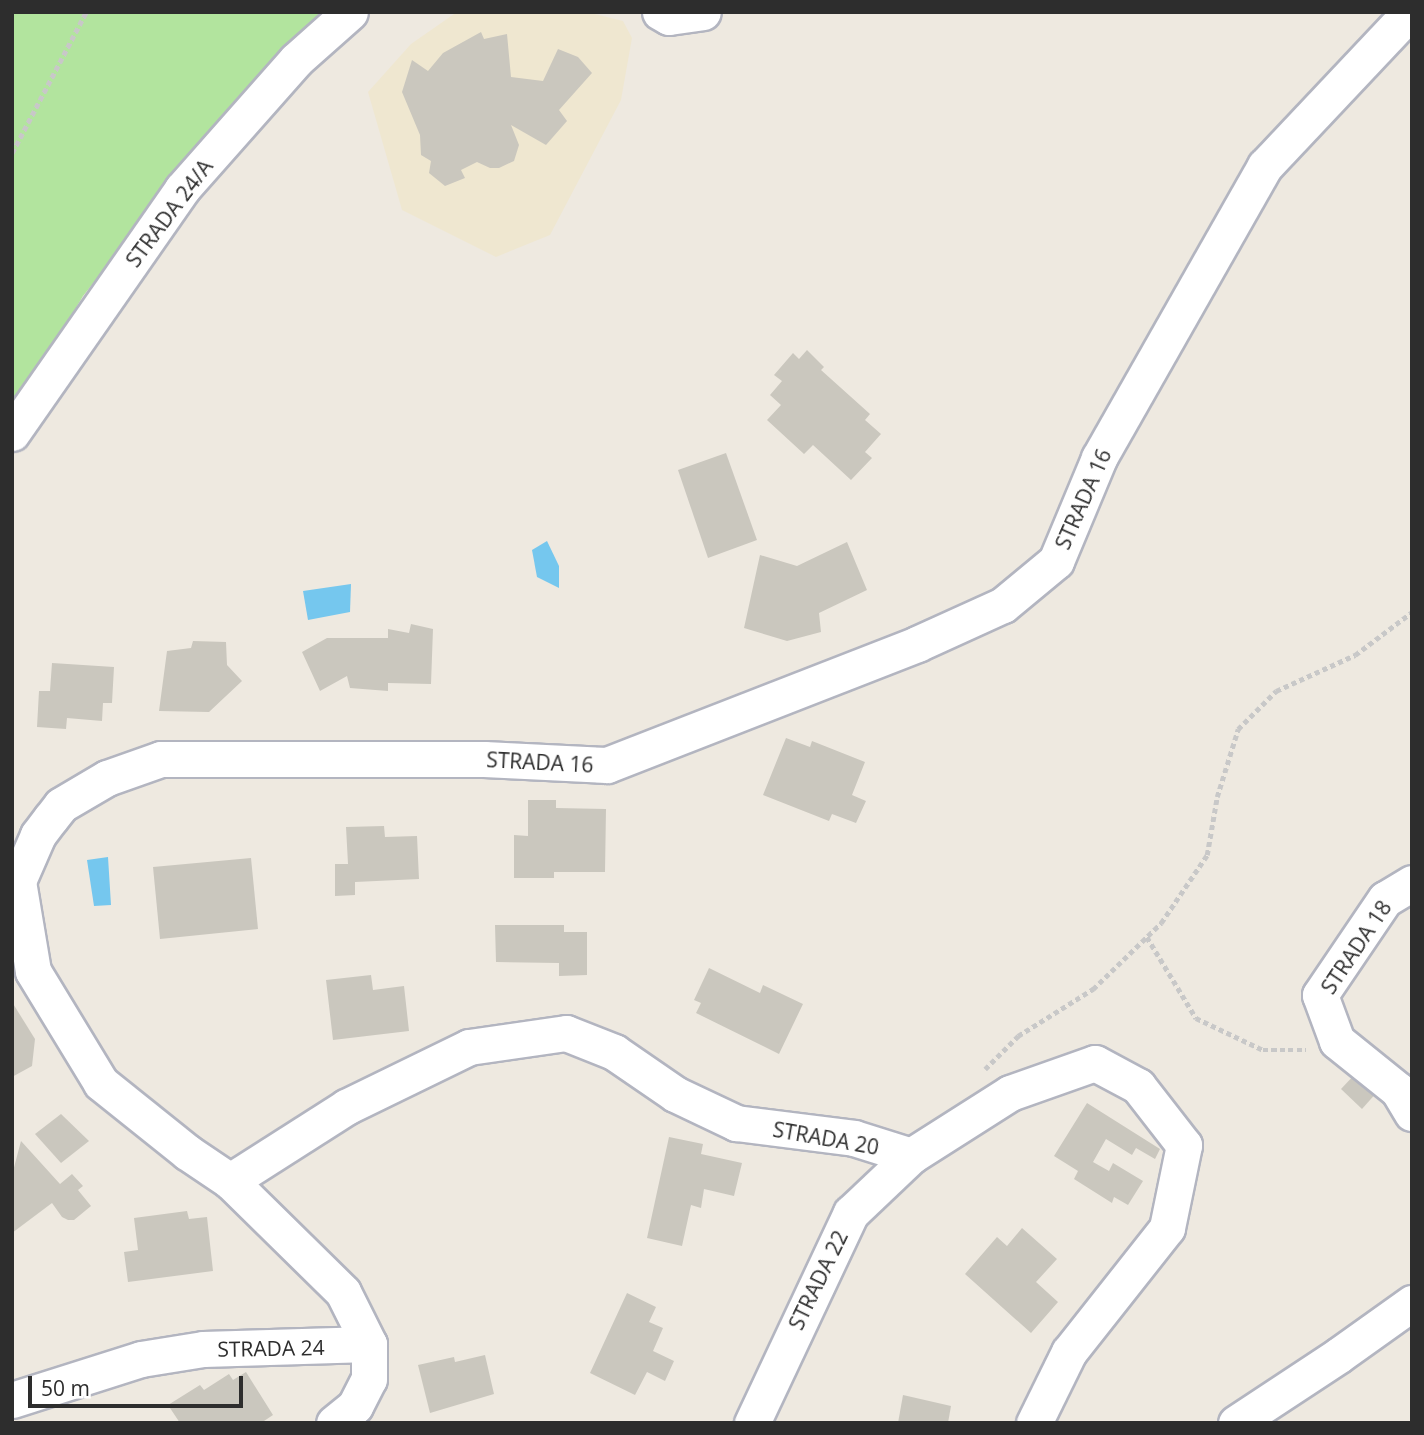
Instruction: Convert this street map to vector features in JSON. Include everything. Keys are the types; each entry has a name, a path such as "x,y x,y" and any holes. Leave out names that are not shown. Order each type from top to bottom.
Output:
{"street":[{"name":"STRADA 24/A","path":"12,433 182,190 296,61 350,12"},
{"path":"660,12 669,16 703,12"},
{"name":"STRADA 16","path":"369,1344 344,1292 230,1181 187,1152 101,1083 33,971 18,881 38,835 61,805 107,778 161,760 484,759 607,765 917,644 1003,605 1056,561 1099,458 1265,166 1410,12"},
{"name":"STRADA 18","path":"1412,883 1385,899 1320,995 1337,1041 1398,1090 1412,1112"},
{"name":"STRADA 20","path":"230,1181 346,1107 469,1047 566,1033 614,1052 675,1094 736,1123 853,1138 911,1156"},
{"path":"911,1156 1010,1093 1095,1063 1138,1086 1184,1145 1167,1228 1069,1352 1034,1423"},
{"name":"STRADA 22","path":"752,1423 851,1213 911,1156"},
{"path":"1236,1423 1339,1356 1412,1303"},
{"path":"334,1423 355,1405 369,1380 369,1344"},
{"name":"STRADA 24","path":"12,1400 141,1359 203,1349 369,1344"}],"path":[{"path":"12,153 86,12"},
{"path":"979,1074 1018,1036 1093,989 1161,923 1207,855 1217,797 1238,729 1276,691 1355,655 1412,612"},
{"path":"1147,937 1196,1018 1263,1050 1348,1050"}],"shaded area":[{"path":"457,12 587,12 623,21 632,38 621,100 550,235 496,257 402,210 368,92 411,44"}],"green space":[{"path":"12,12 333,12 178,176 83,296 12,416"}],"water":[{"path":"547,541 559,566 559,588 537,577 532,550"},
{"path":"351,584 350,612 308,620 303,591"},
{"path":"108,857 111,905 94,906 87,860"}],"building":[{"path":"481,32 484,39 507,34 511,77 543,81 558,49 578,57 592,73 559,110 567,121 546,145 511,125 519,145 514,161 499,168 490,168 477,162 461,170 465,178 445,186 429,173 431,161 421,155 420,135 402,92 412,60 428,71 443,53"},
{"path":"807,350 824,367 821,370 870,414 865,420 881,434 865,452 872,458 851,480 813,445 804,454 767,420 781,405 770,395 782,381 774,375 793,353 799,359"},
{"path":"726,453 757,540 708,558 678,470"},
{"path":"847,542 867,590 819,613 821,632 787,641 744,628 760,555 797,566"},
{"path":"411,624 433,629 431,684 388,683 388,691 350,688 347,676 320,691 302,652 327,638 388,638 388,629 409,633"},
{"path":"193,641 226,642 227,665 242,681 209,712 159,711 167,651 191,648"},
{"path":"52,663 114,667 112,703 103,703 102,721 67,718 66,729 37,727 39,691 50,691"},
{"path":"786,738 810,747 812,741 865,762 852,795 866,801 856,823 832,814 829,821 763,795"},
{"path":"528,800 556,800 556,808 606,809 605,872 554,872 554,878 514,878 514,835 528,836"},
{"path":"384,826 385,837 417,836 419,879 355,882 355,895 335,896 335,864 348,864 346,827"},
{"path":"251,858 258,929 160,939 153,867"},
{"path":"495,925 564,925 564,932 587,932 587,975 559,976 559,963 496,962"},
{"path":"709,968 760,993 763,985 803,1004 779,1054 696,1013 701,1003 694,1000"},
{"path":"371,975 373,990 404,986 409,1031 333,1040 326,980"},
{"path":"12,1002 35,1039 32,1066 12,1077"},
{"path":"1357,1072 1378,1091 1362,1109 1341,1089"},
{"path":"1087,1103 1160,1149 1155,1159 1136,1148 1132,1155 1106,1139 1093,1162 1109,1171 1113,1163 1143,1181 1128,1205 1114,1197 1112,1203 1074,1179 1078,1171 1054,1156"},
{"path":"61,1114 89,1141 61,1163 35,1134"},
{"path":"669,1137 703,1144 701,1154 742,1163 734,1196 704,1189 701,1208 691,1205 682,1246 647,1238"},
{"path":"21,1141 60,1184 72,1174 83,1186 78,1190 91,1206 74,1220 68,1220 62,1217 52,1203 12,1233 12,1175"},
{"path":"187,1211 189,1219 207,1217 213,1271 128,1282 124,1252 138,1250 134,1218"},
{"path":"1022,1228 1057,1259 1036,1282 1058,1302 1031,1333 965,1274 997,1237 1007,1246"},
{"path":"627,1293 656,1307 649,1322 663,1328 653,1351 674,1361 665,1381 647,1372 635,1395 590,1373"},
{"path":"485,1355 494,1394 430,1413 418,1365 454,1357 455,1362"},
{"path":"246,1372 273,1415 261,1423 180,1423 168,1405 200,1385 204,1390 229,1374 233,1380"},
{"path":"903,1395 951,1406 948,1423 898,1423"}]}
